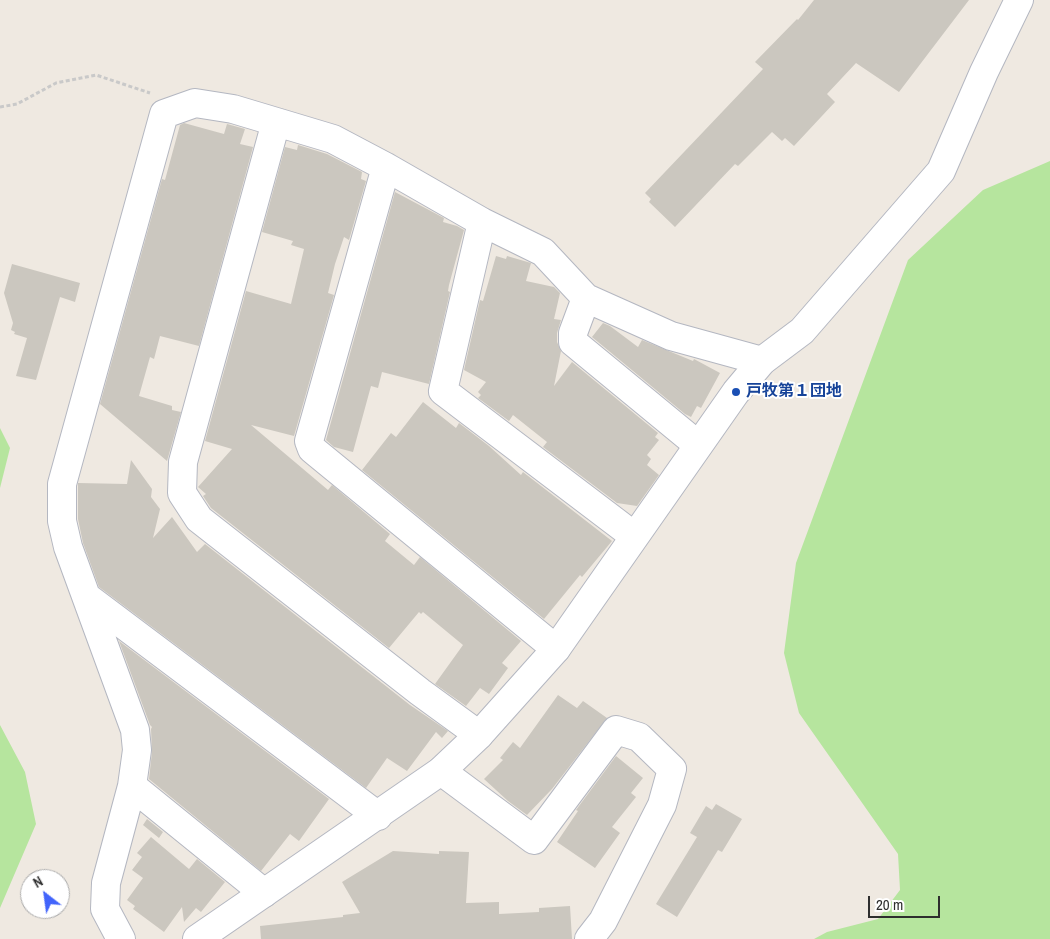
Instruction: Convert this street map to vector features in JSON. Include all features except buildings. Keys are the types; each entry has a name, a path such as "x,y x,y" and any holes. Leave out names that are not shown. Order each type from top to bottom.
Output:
{"street":[{"path":"197,939 441,771 479,735 556,649 736,392 762,361 802,331 941,171 984,72 1020,0"},
{"path":"121,939 105,909 106,883 132,786 137,750 135,730 68,547 62,521 62,484 164,114 195,103 233,109 333,139 482,222 544,252 586,298 671,336 762,361"},
{"path":"276,122 183,462 182,493 198,520 420,692 479,735"},
{"path":"386,167 309,441 312,449 556,649"},
{"path":"482,222 443,391 634,536"},
{"path":"586,298 573,333 573,342 698,445"},
{"path":"88,598 378,816"},
{"path":"441,771 534,840 616,730 639,737 672,769 662,805 603,921 589,939"},
{"path":"132,786 264,893"}],"path":[{"path":"0,107 17,104 56,83 96,75 163,97 164,114"}],"green space":[{"path":"1050,161 1050,939 814,939 827,932 878,919 900,890 898,854 799,713 784,653 796,563 908,260 983,190"},
{"path":"0,428 10,448 0,488"},
{"path":"0,725 25,772 36,824 0,908"}],"place":[{"name":"戸牧第１団地","path":"736,392"}]}
